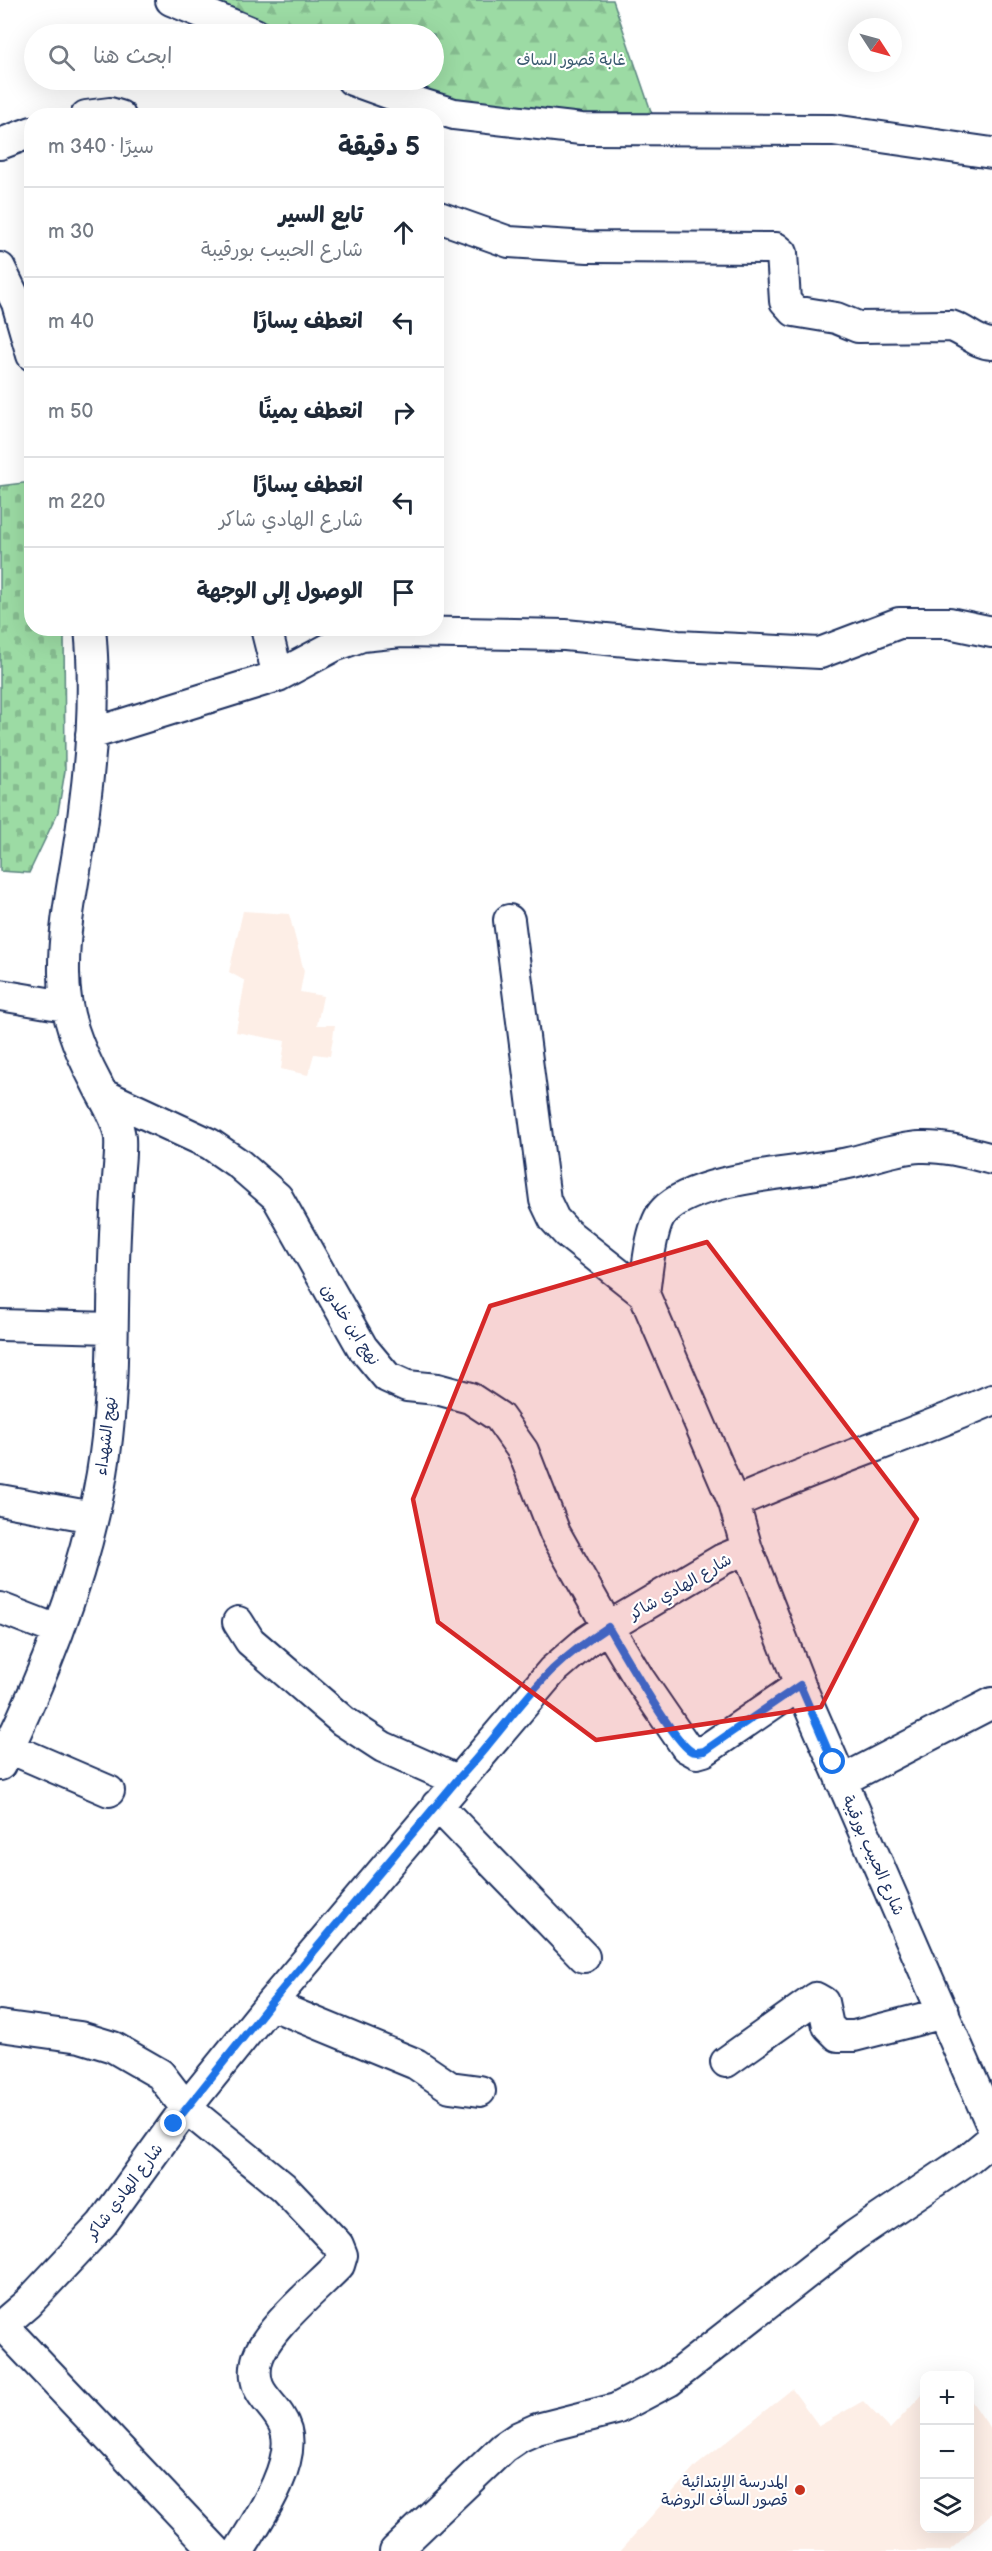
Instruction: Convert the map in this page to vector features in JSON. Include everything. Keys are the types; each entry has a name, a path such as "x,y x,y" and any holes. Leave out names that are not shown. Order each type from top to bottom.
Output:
{"street":[{"path":"171,0 230,24"},
{"path":"369,90 397,106"},
{"path":"444,113 581,129 833,130 992,153"},
{"path":"0,144 24,135"},
{"path":"444,219 509,242 588,247 776,248 782,253 785,301 794,311 836,318 858,327 951,326 960,329 975,341 992,344"},
{"path":"0,268 17,303 24,327"},
{"path":"444,633 565,635 678,646 820,653 899,623 949,623 992,632"},
{"name":"نهج الشهداء","path":"4,1756 27,1710 57,1630 93,1517 108,1421 119,1130 77,1046 65,1006 63,971 68,904 84,812 91,734 93,685 90,636"},
{"path":"268,636 278,676"},
{"path":"91,734 278,676 334,646 362,636"},
{"path":"509,920 545,1200 554,1219 567,1233 644,1294 653,1240 662,1213 674,1201 693,1192 715,1185 846,1164 919,1147 945,1148 992,1160"},
{"path":"0,995 65,1006"},
{"name":"نهج ابن خلدون","path":"102,1094 210,1144 239,1164 277,1197 362,1347 387,1377 407,1386 437,1389 470,1398 499,1417 523,1451 555,1533 608,1627 675,1733 691,1751 704,1751 800,1685"},
{"name":"شارع الحبيب بورقيبة","path":"644,1294 734,1503 747,1549 800,1685 992,2126"},
{"path":"0,1325 112,1328"},
{"path":"734,1503 789,1479 943,1422 992,1400"},
{"path":"0,1500 93,1517"},
{"name":"شارع الهادي شاكر","path":"1,2326 28,2303 102,2224 186,2108 270,2004 457,1780 552,1671 587,1641 608,1627 723,1559 747,1549"},
{"path":"0,1608 57,1630"},
{"path":"238,1622 250,1641 344,1721 383,1747 457,1780"},
{"path":"842,1781 992,1703"},
{"path":"4,1756 109,1791"},
{"path":"437,1805 584,1957"},
{"path":"726,2062 816,1998 823,2002 828,2026 838,2036 854,2036 944,2013"},
{"path":"270,2004 416,2064 450,2087 480,2091"},
{"path":"0,2026 80,2037 113,2047 160,2074 186,2108 283,2187 338,2245 342,2255 339,2265 273,2331 257,2360 255,2379 260,2393 285,2429 287,2445 274,2492 239,2551"},
{"path":"395,2551 503,2448 537,2429 616,2409 669,2381 854,2236 968,2159 992,2139"},
{"path":"1,2326 216,2551"}],"highlighted area":[{"path":"707,1242 917,1519 821,1707 596,1740 438,1622 413,1499 490,1306"}],"shaded area":[{"path":"243,911 289,914 304,971 300,992 323,996 317,1025 335,1025 330,1056 314,1054 308,1075 281,1069 285,1041 236,1032 245,981 229,972"},
{"name":"المدرسة الإبتدائية قصور الساف الروضة","path":"792,2389 819,2426 863,2401 890,2429 920,2397 920,2533 969,2533 949,2551 620,2551 696,2466"},
{"name":"المدرسة الإبتدائية قصور الساف الروضة","path":"974,2405 992,2431 992,2513 974,2529"}],"green space":[{"name":"غابة قصور الساف","path":"204,0 613,0 655,123 452,109 391,90 444,90 444,24 248,24"},
{"path":"24,483 24,636 64,636 65,771 58,812 29,873 0,871 0,486"}],"place":[{"name":"المدرسة الإبتدائية قصور الساف الروضة","path":"800,2490"}],"route":[{"path":"174,2124 270,2004 516,1712 552,1671 587,1641 608,1627 681,1743 691,1751 697,1753 704,1751 800,1685 833,1762"}]}
